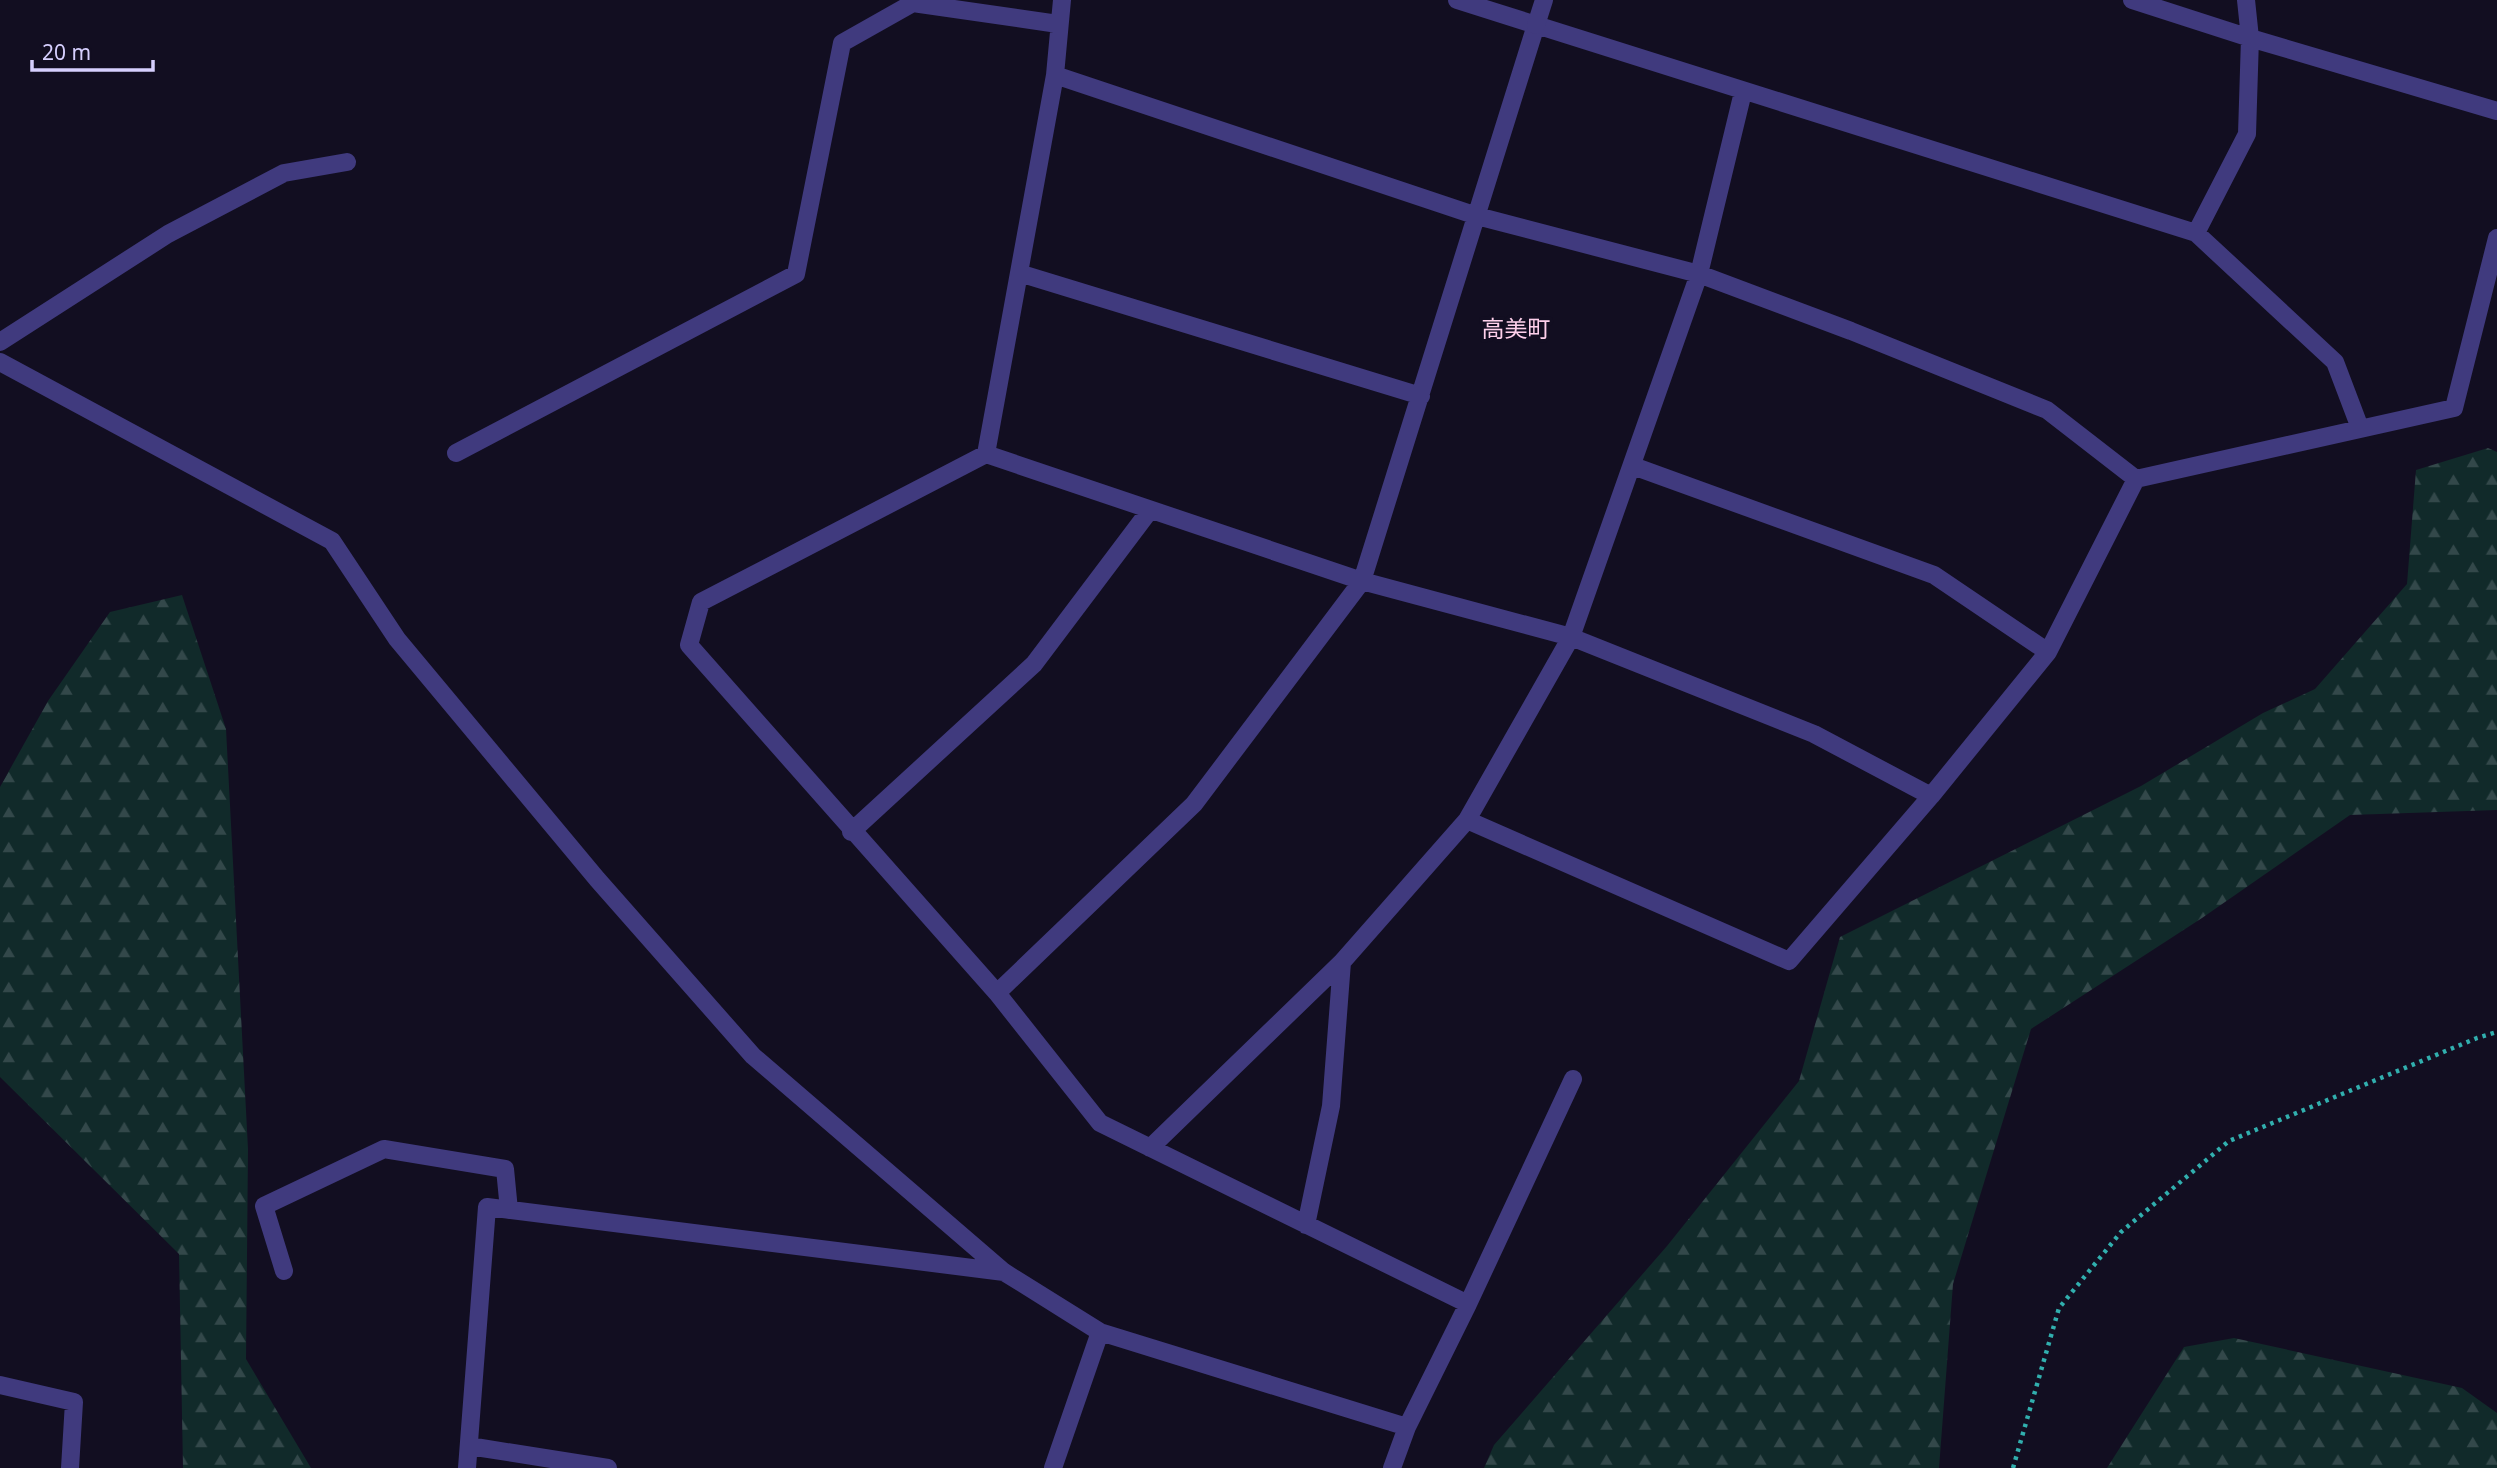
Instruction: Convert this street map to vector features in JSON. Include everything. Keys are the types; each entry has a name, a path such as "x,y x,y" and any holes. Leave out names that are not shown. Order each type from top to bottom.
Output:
{"street":[{"path":"986,454 1055,75 1062,0"},
{"path":"1457,0 2196,233 2335,362 2360,428"},
{"path":"997,993 1194,804 1363,581 1544,0"},
{"path":"2132,0 2249,38 2497,111"},
{"path":"2196,233 2247,134 2249,38 2246,0"},
{"path":"456,453 796,274 842,43 913,3 1058,24"},
{"path":"1055,75 1477,216 1699,274 1852,331 2047,410 2136,479"},
{"path":"1150,1148 1342,962 1467,820 1571,638 1699,274 1743,92"},
{"path":"0,342 168,234 284,173 347,162"},
{"path":"2136,479 2454,408 2497,238"},
{"path":"1019,273 1421,396"},
{"path":"0,362 332,541 397,639 597,878 752,1056 1004,1272 1100,1332 1407,1427"},
{"path":"1468,1304 1100,1123 997,993 851,832 689,645 701,602 986,454 1363,581 1571,638 1814,734 1931,796"},
{"path":"1633,466 1934,575 2048,652"},
{"path":"1467,820 1789,961 1931,796 2048,652 2136,479"},
{"path":"851,832 1034,664 1150,510"},
{"path":"1306,1225 1331,1106 1342,962"},
{"path":"1392,1468 1407,1427 1468,1304 1573,1079"},
{"path":"284,1271 264,1206 384,1149 505,1169 509,1210"},
{"path":"467,1468 487,1208 1004,1272"},
{"path":"1053,1468 1100,1332"},
{"path":"0,1385 74,1402 69,1468"},
{"path":"469,1446 608,1468"}],"path":[{"path":"2013,1468 2059,1308 2121,1232 2229,1142 2497,1032"}],"green space":[{"path":"2488,448 2497,452 2497,810 2350,815 2202,918 2031,1029 1953,1284 1939,1468 1484,1468 1494,1445 1667,1246 1799,1081 1840,937 2141,786 2263,713 2315,689 2407,584 2416,470"},
{"path":"182,595 226,729 248,1149 246,1359 311,1468 183,1468 179,1254 0,1077 0,787 48,701 110,612"},
{"path":"2234,1338 2462,1388 2497,1413 2497,1468 2107,1468 2184,1347"}],"district":[{"name":"高美町","path":"1516,328"}]}
